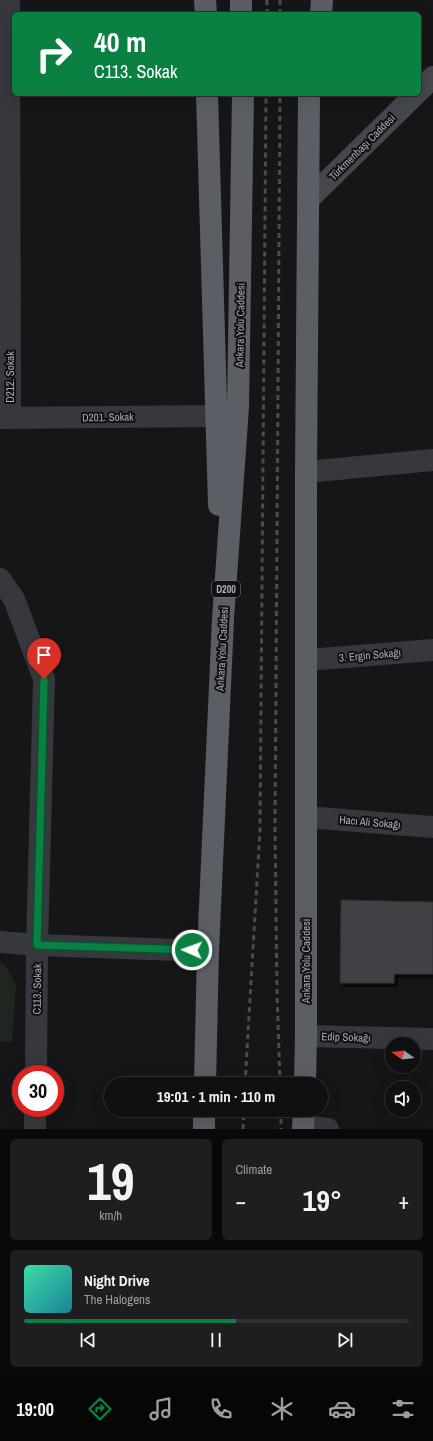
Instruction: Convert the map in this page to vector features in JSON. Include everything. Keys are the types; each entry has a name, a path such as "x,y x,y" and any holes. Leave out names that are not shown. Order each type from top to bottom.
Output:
{"highway":[{"path":"205,0 206,12"},
{"path":"241,0 241,12"},
{"path":"309,0 309,12"},
{"path":"321,12 322,0"},
{"path":"207,96 223,618"},
{"name":"Ankara Yolu Caddesi","path":"205,1077 208,951 223,618 238,408 243,96"},
{"name":"Ankara Yolu Caddesi","path":"304,1077 306,1036 306,472 308,200 310,134 309,96"},
{"path":"310,134 313,96"},
{"path":"204,1117 204,1129"}],"main road":[{"path":"421,89 433,77"},
{"name":"Türkmenbaşı Caddesi","path":"308,200 414,96"}],"street":[{"name":"D212. Sokak","path":"5,418 9,0"},
{"name":"D201. Sokak","path":"5,418 216,416"},
{"path":"306,472 433,460"},
{"name":"C113. Sokak","path":"0,579 14,599 44,679 37,945 36,1065"},
{"name":"3. Ergin Sokağı","path":"307,660 433,650"},
{"name":"Hacı Ali Sokağı","path":"306,817 433,827"},
{"path":"0,942 37,945 208,951"},
{"name":"Edip Sokağı","path":"306,1036 433,1039"},
{"path":"35,1117 35,1129"},
{"path":"303,1122 328,1129"}],"shaded area":[{"path":"0,962 5,965 16,985 12,1042 0,1041"}],"building":[{"path":"341,900 433,902 433,974 394,974 394,983 340,983"}],"railway":[{"path":"267,0 267,12"},
{"path":"280,0 280,12"},
{"path":"245,1077 260,830 266,96"},
{"path":"280,96 275,829 280,1077"},
{"path":"243,1129 244,1117"},
{"path":"281,1117 281,1129"}],"route":[{"path":"44,679 37,945 192,950"}]}
